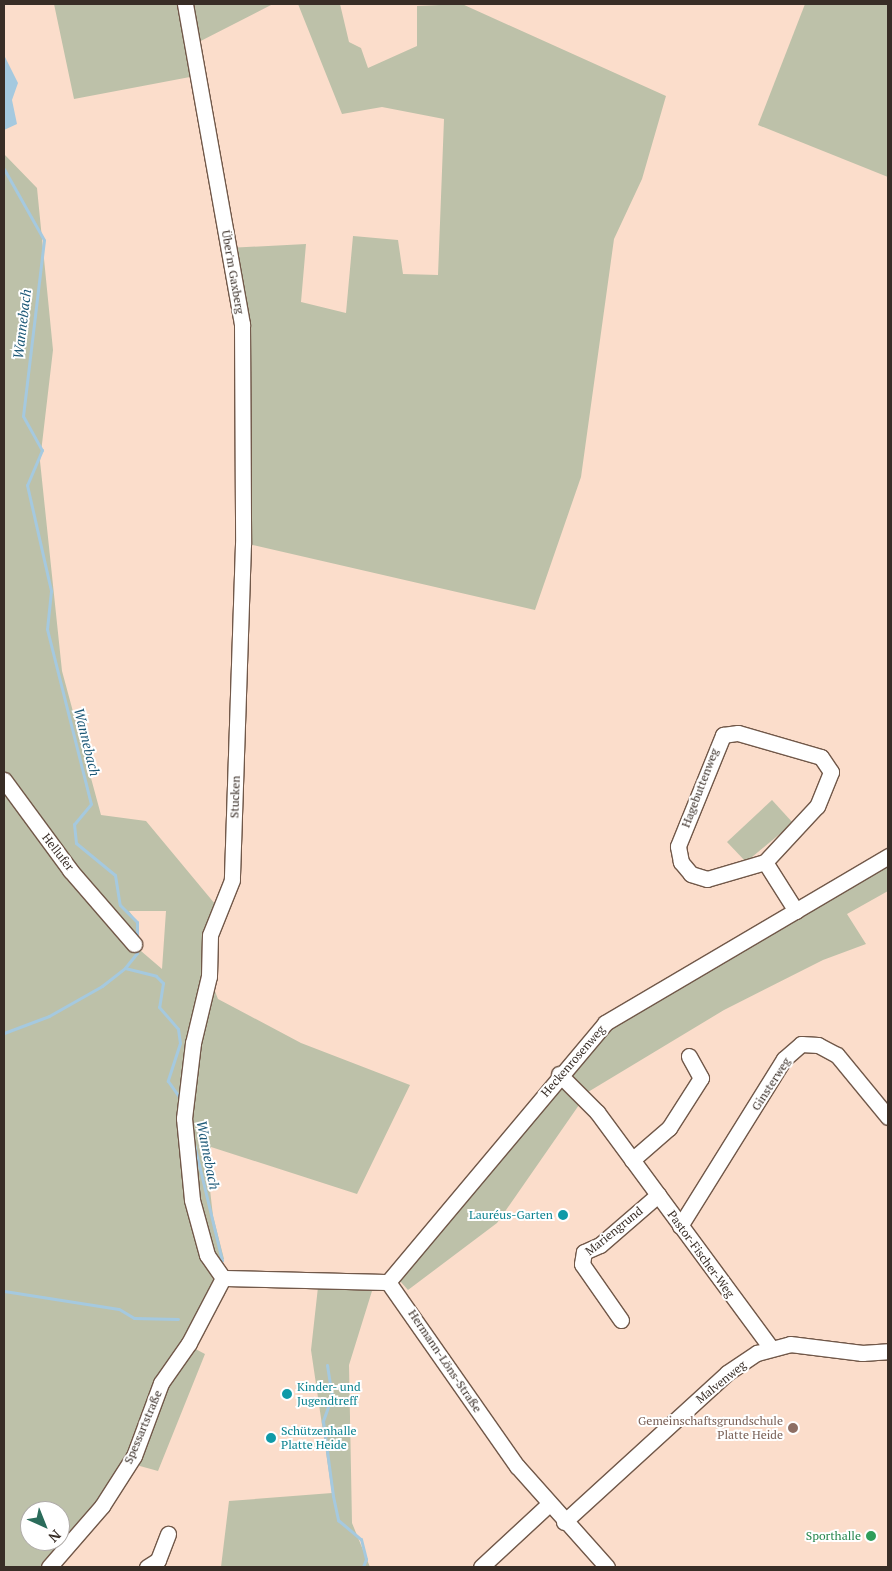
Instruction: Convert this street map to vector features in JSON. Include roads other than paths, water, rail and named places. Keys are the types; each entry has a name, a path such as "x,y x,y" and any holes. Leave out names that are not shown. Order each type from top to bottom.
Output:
{"street":[{"name":"Über'm Gaxberg","path":"185,4 242,324 243,544"},
{"name":"Stucken","path":"223,1278 207,1255 192,1200 184,1118 193,1043 209,976 210,935 232,880 243,544"},
{"name":"Hagebuttenweg","path":"738,733 821,757 831,772 829,785 817,806 765,862 707,879 691,874 681,862 678,846 712,751 723,735 738,733"},
{"name":"Hellufer","path":"4,780 70,870 134,944"},
{"name":"Heckenrosenweg","path":"388,1282 559,1074 619,1011 796,911 888,856"},
{"path":"765,862 796,911"},
{"name":"Ginsterweg","path":"680,1226 784,1059 801,1044 818,1045 837,1055 888,1117"},
{"path":"632,1160 670,1128 701,1078 689,1056"},
{"name":"Pastor-Fischer-Weg","path":"559,1074 597,1112 770,1347"},
{"name":"Mariengrund","path":"621,1320 582,1264 584,1252 600,1245 658,1195"},
{"path":"223,1278 388,1282"},
{"name":"Spessartstraße","path":"49,1567 102,1506 134,1456 162,1383 189,1343 223,1278"},
{"name":"Hermann-Löns-Straße","path":"388,1282 517,1466 564,1522 607,1567"},
{"name":"Malvenweg","path":"564,1522 727,1373 770,1347 790,1344 862,1353 888,1351"},
{"path":"482,1567 549,1504"},
{"path":"147,1567 158,1560 168,1534"}],"water":[{"path":"4,55 18,83 12,100 17,124 4,130"}],"waterway":[{"name":"Wannebach","path":"4,169 44,240 23,416 42,450 27,485 51,591 47,629 91,804 74,824 76,843 115,875 120,905 137,922 137,940"},
{"name":"Wannebach","path":"137,946 137,953 125,968 156,976 163,983 159,1007 178,1029 180,1043 168,1081 180,1098"},
{"path":"4,1033 49,1016 102,986 125,968"},
{"name":"Wannebach","path":"194,1144 222,1261"},
{"path":"4,1291 119,1309 134,1318 178,1319"},
{"name":"Wannebach","path":"327,1365 332,1396 323,1421 333,1496 338,1520 361,1539 366,1559 363,1567"}],"place":[{"name":"Lauréus-Garten","path":"563,1215"},
{"name":"Kinder- und Jugendtreff","path":"287,1394"},
{"name":"Gemeinschaftsgrundschule Platte Heide","path":"793,1428"},
{"name":"Schützenhalle Platte Heide","path":"271,1438"},
{"name":"Sporthalle","path":"871,1536"}]}
